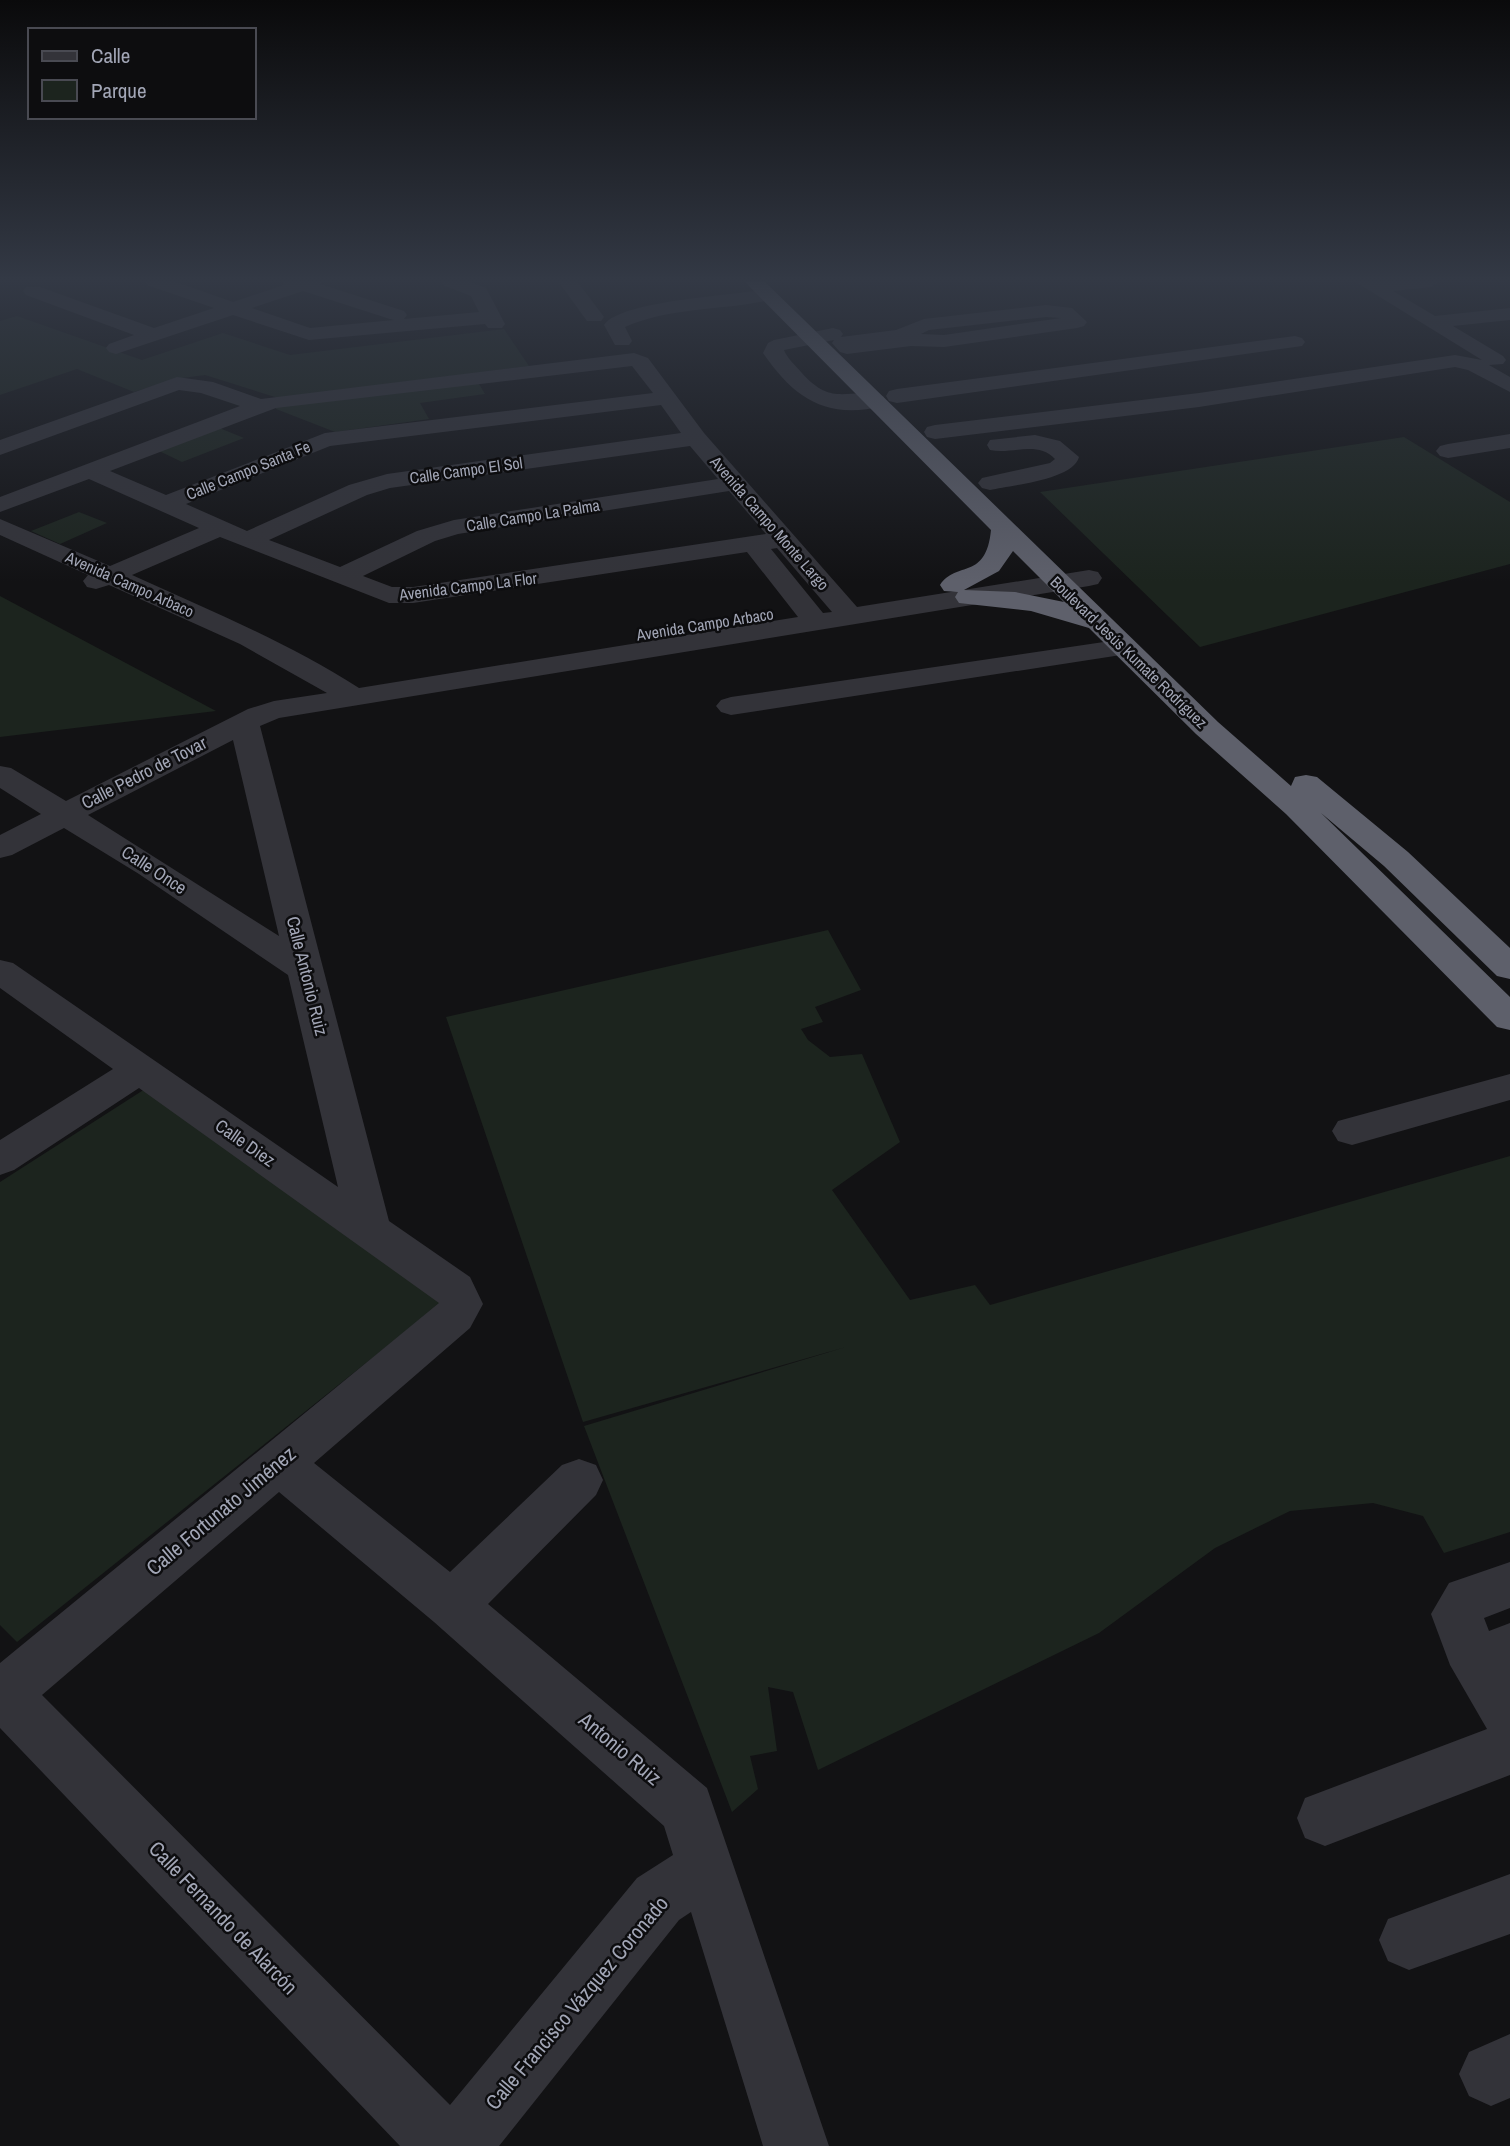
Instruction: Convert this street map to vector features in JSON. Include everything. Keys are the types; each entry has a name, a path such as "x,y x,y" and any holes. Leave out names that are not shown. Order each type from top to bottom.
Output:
{"highway":[{"name":"Boulevard Jesús Kumate Rodríguez","path":"869,381 1004,528 1067,573 1280,763 1396,859 1510,968"},
{"name":"Boulevard Jesús Kumate Rodríguez","path":"869,381 886,399 945,440 990,483 1067,573 1100,623 1207,728 1297,807 1510,1018"},
{"path":"960,591 992,564 1003,548 1004,528"},
{"path":"960,591 1046,604 1100,623"},
{"path":"1357,866 1396,859"}],"street":[{"name":"Avenida Campo Monte Largo","path":"258,405 435,381"},
{"name":"Avenida Campo Monte Largo","path":"654,381 696,438 844,609"},
{"path":"798,381 809,395 830,402 886,399 1014,381"},
{"path":"945,440 1326,381"},
{"path":"0,447 169,385 193,384 258,405"},
{"name":"Calle Campo Santa Fe","path":"166,504 325,440 666,398"},
{"path":"0,505 258,405"},
{"name":"Calle Campo El Sol","path":"247,540 358,490 387,481 696,438"},
{"path":"945,440 1035,441 1049,444 1067,457 1066,462 1058,468 990,483"},
{"path":"1448,451 1505,446"},
{"name":"Avenida Campo La Flor","path":"90,471 247,540 383,594 404,596 785,539"},
{"name":"Calle Campo La Palma","path":"340,577 426,536 454,527 736,483"},
{"path":"91,576 211,524"},
{"name":"Avenida Campo Arbaco","path":"0,526 323,696 1067,573"},
{"name":"Avenida Campo Arbaco","path":"0,542 91,576"},
{"path":"754,544 811,615"},
{"path":"731,706 1124,647"},
{"name":"Calle Pedro de Tovar","path":"0,848 258,715 323,696"},
{"name":"Calle Antonio Ruiz","path":"244,722 370,1231"},
{"name":"Calle Once","path":"0,775 305,969"},
{"name":"Calle Diez","path":"0,971 454,1289 461,1304 454,1315 442,1325"},
{"path":"0,1160 140,1069"},
{"path":"1352,1131 1510,1087"},
{"name":"Calle Fortunato Jiménez","path":"1,1694 442,1325"},
{"name":"Antonio Ruiz","path":"279,1462 452,1605 687,1808 796,2146"},
{"path":"452,1605 579,1480"},
{"path":"1510,1585 1466,1600 1457,1614 1458,1624 1493,1654 1510,1717"},
{"name":"Calle Fernando de Alarcón","path":"1,1694 445,2146"},
{"path":"1325,1818 1510,1748"},
{"name":"Calle Francisco Vázquez Coronado","path":"458,2146 658,1899 705,1869"},
{"path":"1409,1940 1510,1904"}],"green space":[{"path":"0,381 41,381 0,395"},
{"path":"107,381 168,381 134,392"},
{"path":"225,381 410,381 278,398"},
{"path":"459,381 477,381 485,394 420,403 429,419 335,432 276,409 276,404"},
{"path":"217,427 244,438 182,462 155,449"},
{"path":"1404,437 1510,502 1510,564 1200,647 1040,492"},
{"path":"79,512 107,523 60,544 31,531"},
{"path":"0,596 216,711 0,737"},
{"path":"828,930 861,990 815,1007 823,1022 801,1029 808,1040 830,1057 862,1054 900,1142 832,1190 910,1300 975,1285 990,1305 1510,1156 1510,1532 1444,1553 1423,1516 1373,1503 1290,1511 1215,1548 1099,1633 818,1770 793,1692 768,1687 777,1751 750,1756 758,1789 732,1812 584,1426 846,1347 583,1422 446,1017"},
{"path":"145,1089 446,1299 17,1642 0,1625 0,1182"}]}
